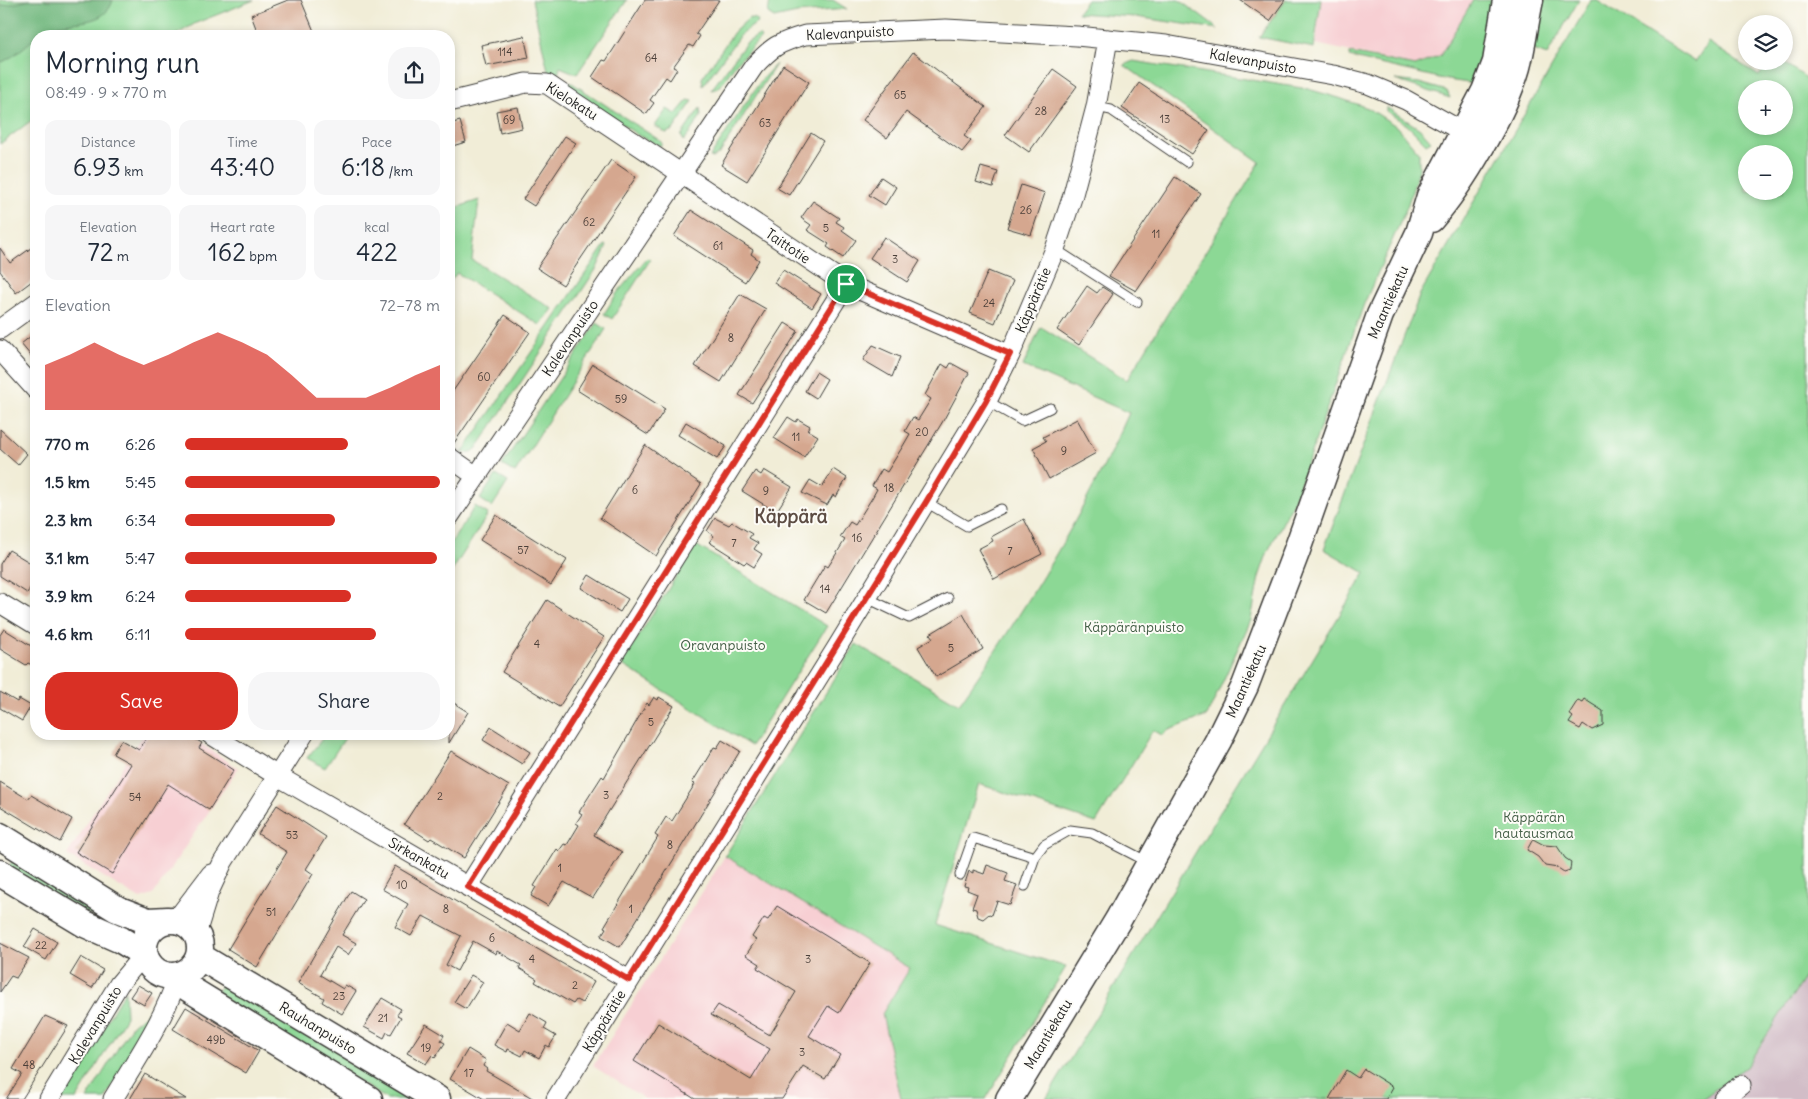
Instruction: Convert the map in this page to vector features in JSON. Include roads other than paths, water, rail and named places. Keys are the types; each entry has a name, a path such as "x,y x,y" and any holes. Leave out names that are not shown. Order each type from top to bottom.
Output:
{"main road":[{"name":"Maantiekatu","path":"1473,138 1485,91 1496,62 1506,0"},
{"name":"Maantiekatu","path":"1009,1099 1150,864 1218,740 1245,686 1303,535 1380,315 1420,233 1430,196 1506,97 1517,67 1530,0"},
{"name":"Rauhanpuisto","path":"2,842 126,913 185,933 437,1099"},
{"path":"0,873 85,924 121,940 144,954 153,969 169,976 178,976 190,970 185,933 152,928 146,936 144,954"},
{"path":"178,976 188,988 369,1099"}],"street":[{"name":"Kalevanpuisto","path":"455,508 754,66 773,46 784,41 805,35 946,29 1108,39 1166,45 1333,75 1368,84 1406,100 1473,138"},
{"name":"Käppärätie","path":"556,1099 867,598 986,401 1010,354 1055,249 1072,198 1096,107 1108,39"},
{"name":"Kielokatu","path":"455,101 526,83 547,84 682,174"},
{"name":"Taittotie","path":"682,174 846,284 1010,354"},
{"path":"468,887 846,284"},
{"path":"0,329 30,307"},
{"path":"0,350 30,383"},
{"path":"455,461 476,476"},
{"path":"0,603 30,621"},
{"name":"Sirkankatu","path":"220,740 276,775 629,980"},
{"path":"185,933 209,892 223,862 276,775 300,740"},
{"name":"Kalevanpuisto","path":"49,1099 119,984 144,954"},
{"path":"113,1099 155,1030 178,976"},
{"path":"1724,1099 1741,1085"}],"lane":[{"path":"1096,107 1111,110 1186,162"},
{"path":"1055,249 1137,302"},
{"path":"986,401 1022,421 1050,408"},
{"path":"926,502 967,526 1001,509"},
{"path":"867,598 909,618 948,598"},
{"path":"1025,886 1035,857 1044,845 1070,830 1092,832 1150,864"},
{"path":"960,876 973,838 1035,857"}],"district":[{"name":"Käppärä","path":"791,516"}],"park label":[{"name":"Käppäränpuisto","path":"1134,627"},
{"name":"Oravanpuisto","path":"723,645"},
{"name":"Käppärän hautausmaa","path":"1534,826"}]}
